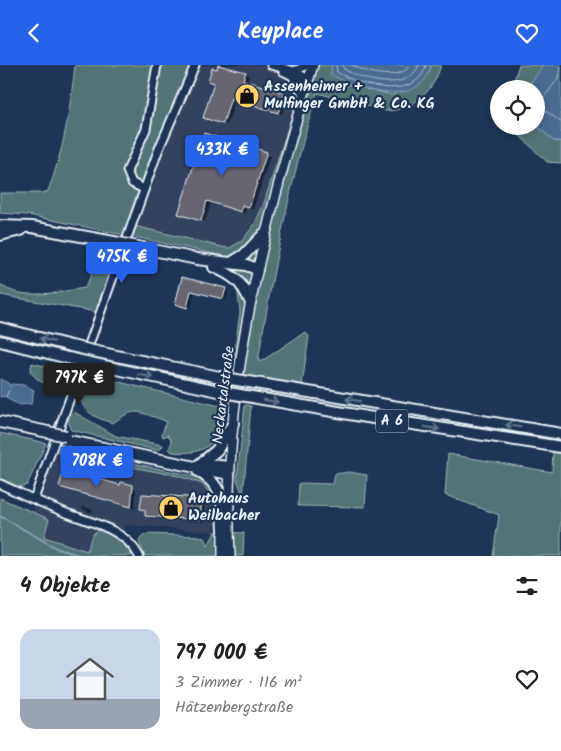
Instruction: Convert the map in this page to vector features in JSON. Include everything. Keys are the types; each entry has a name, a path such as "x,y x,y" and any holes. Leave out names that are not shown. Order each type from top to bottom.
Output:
{"highway":[{"path":"0,226 32,227 114,244"},
{"path":"0,235 11,231 31,231 231,263 256,272"},
{"path":"231,263 244,255 265,233"},
{"path":"133,247 214,267 256,272"},
{"path":"214,267 237,279 244,287 250,301"},
{"path":"0,321 23,334"},
{"name":"A 6","path":"0,328 102,353 225,378 561,434"},
{"name":"A 6","path":"1,341 68,358 223,392 367,417 561,447"},
{"path":"0,424 197,466 229,471"},
{"path":"197,466 217,449 233,424"},
{"path":"197,466 218,488 221,497 224,530"}],"main road":[{"name":"Neckartalstraße","path":"230,556 227,519 229,471 233,424 250,301 265,233 313,65"},
{"name":"Neckartalstraße","path":"223,556 224,530 227,519"}],"street":[{"path":"144,189 132,183 127,171 146,129 157,65"},
{"path":"34,499 144,189 195,65"},
{"path":"293,74 308,65"},
{"path":"274,66 308,81"},
{"path":"293,74 304,95"},
{"path":"0,484 112,529 128,541 139,556"}],"shaded area":[{"path":"190,65 308,65 263,205 248,235 242,241 229,248 209,245 126,224 149,162"},
{"name":"Autohaus Weilbacher","path":"55,452 156,470 202,484 214,499 215,532 126,525 120,538 98,530 93,534 87,552 43,537 33,513"}],"green space":[{"path":"75,65 190,65 149,162 126,224 229,248 242,241 254,225 263,206 308,65 332,65 347,84 392,95 429,72 431,65 441,65 428,91 414,103 396,110 386,111 317,93 298,159 283,226 258,361 262,361 305,332 309,336 302,385 234,375 236,362 234,355 240,312 238,293 233,284 215,274 220,255 28,215 0,213 0,193 42,193 48,191 54,176 66,129"},
{"path":"519,65 543,65 533,80 514,80"},
{"path":"545,133 554,141 561,141 561,163 547,162 519,135 545,135"},
{"path":"93,271 108,276 97,312 0,295 0,284 18,293 29,294 53,293 85,288"},
{"path":"32,363 73,373 64,384 52,386 35,377 30,371"},
{"path":"83,376 98,377 220,406 225,410 223,421 215,439 209,445 194,452 172,452 169,449 172,441 168,435 163,437 162,434 166,422 163,420 142,413 132,412 113,423 90,413 81,401 80,386"},
{"path":"245,405 251,406 243,496 237,479"},
{"path":"74,412 116,436 163,445 162,448 156,450 71,430 68,420"},
{"path":"0,433 46,443 27,485 20,487 0,478"},
{"path":"561,442 561,556 493,556 499,515 445,495 448,454 552,472 553,451"},
{"path":"57,447 193,476 205,482 214,492 212,496 202,484 178,476 55,452"},
{"path":"349,472 367,475 365,507 298,506 299,483 333,484 335,474"},
{"path":"0,498 49,519 44,537 87,551 94,533 99,530 105,530 116,537 132,556 0,556"},
{"path":"215,532 244,533 243,556 145,556 139,542 142,536 148,534 199,536 206,539 208,546"}],"water":[{"path":"332,65 431,65 425,79 415,88 402,92 387,93 357,86 331,74"},
{"path":"543,65 561,65 561,141 554,141 545,133 545,80 532,80"},
{"path":"0,379 8,383 10,387 11,384 24,385 34,390 31,404 19,405 6,398 9,390 6,396 0,397"}],"building":[{"name":"Assenheimer + Mulfinger GmbH & Co. KG","path":"218,65 246,72 243,80 285,93 278,113 231,98 223,124 203,118 214,83 208,81 212,68 217,69"},
{"path":"204,133 267,152 249,208 242,206 241,212 207,201 201,221 178,214"},
{"path":"182,277 226,288 223,299 191,291 187,308 175,304"},
{"path":"64,469 120,485 121,482 133,485 131,507 59,487"},
{"name":"Autohaus Weilbacher","path":"142,494 202,498 200,520 145,516 145,510 140,509"}],"waterway":[{"path":"0,516 58,549 82,556"}],"place":[{"name":"Assenheimer + Mulfinger GmbH & Co. KG","path":"247,96"},
{"name":"Autohaus Weilbacher","path":"171,508"}]}
